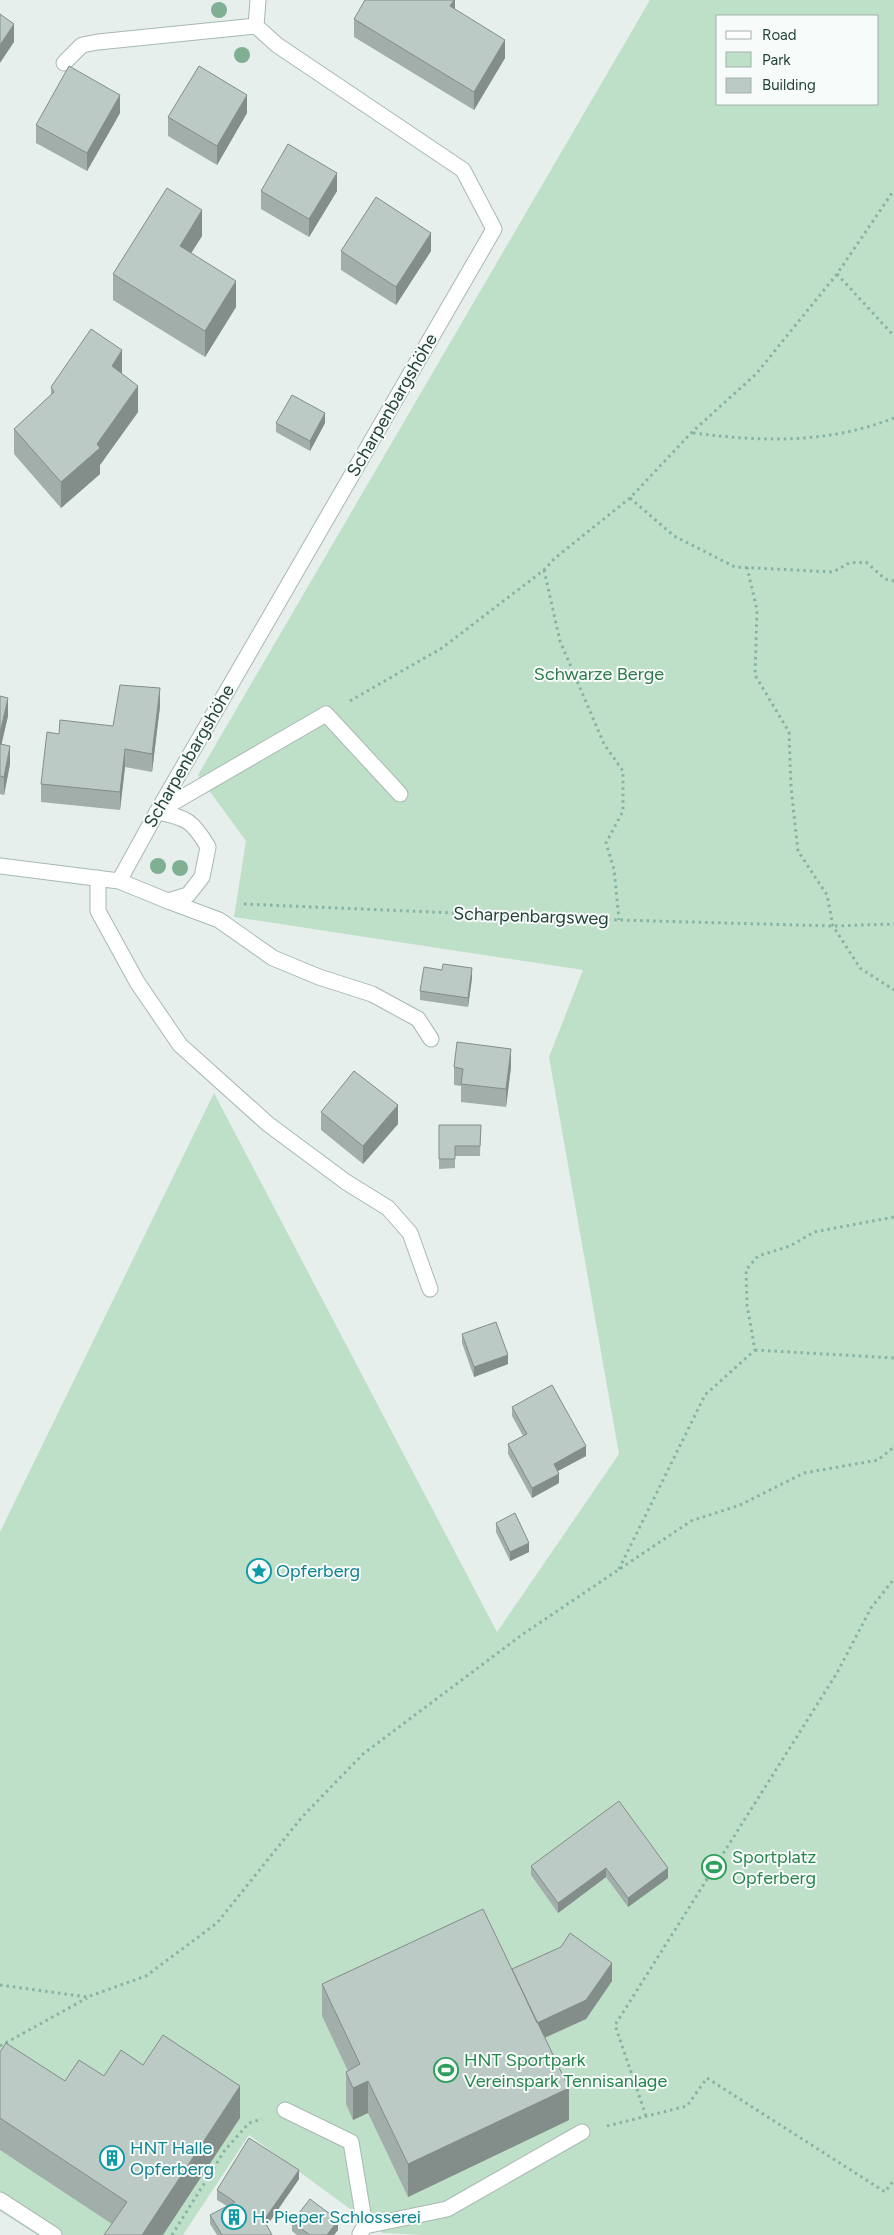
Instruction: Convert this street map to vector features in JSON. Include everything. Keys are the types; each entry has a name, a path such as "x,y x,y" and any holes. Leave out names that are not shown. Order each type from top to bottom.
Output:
{"street":[{"path":"64,63 82,46 98,42 256,26 258,0"},
{"name":"Scharpenbargshöhe","path":"119,881 156,812 494,229 463,170 277,45 256,26"},
{"path":"156,812 326,714 400,794"},
{"path":"156,812 179,816 191,824 198,829 208,847 202,877 188,895 168,901"},
{"path":"0,866 119,881 219,920 273,958 319,977 372,994 418,1019 431,1039"},
{"path":"98,878 98,911 137,982 180,1045 268,1124 346,1182 388,1208 410,1233 430,1289"},
{"path":"285,2110 351,2142 362,2231 446,2209 582,2132"},
{"path":"0,2200 54,2235"}],"path":[{"path":"326,714 442,648 544,570 555,558 630,498 692,432 756,374 837,274 894,190"},
{"path":"837,274 894,336"},
{"path":"692,432 745,440 814,438 874,425 894,418"},
{"path":"630,498 674,536 735,567 832,572 849,563 866,562 885,579 894,581"},
{"path":"746,567 757,610 755,675 789,732 791,787 798,851 827,895 833,926 860,968 894,990"},
{"path":"544,570 560,641 604,744 623,770 622,811 606,843 614,869 619,920"},
{"name":"Scharpenbargsweg","path":"237,904 619,920 833,926 894,924"},
{"path":"755,1350 747,1305 746,1270 758,1256 790,1246 814,1232 894,1217"},
{"path":"618,1570 705,1394 755,1350 894,1358"},
{"path":"0,2046 88,1998 146,1976 217,1923 302,1817 363,1754 523,1634 691,1521 740,1506 804,1473 878,1460 894,1447"},
{"path":"646,2116 615,2025 836,1673 872,1608 894,1579"},
{"path":"0,1985 88,1998"},
{"path":"582,2132 687,2106 706,2078 886,2192 894,2180"},
{"path":"172,2235 226,2150 249,2123 285,2110"}],"green space":[{"name":"Schwarze Berge","path":"650,0 894,0 894,2235 423,2235 383,2233 249,2135 183,2235 37,2235 0,2211 0,1532 214,1093 497,1632 619,1454 549,1057 583,970 234,917 246,841 198,775"}],"building":[{"path":"365,0 454,0 450,6 505,40 474,92 354,19"},
{"path":"0,14 14,24 0,45"},
{"path":"69,66 120,95 87,153 36,125"},
{"path":"199,66 247,95 217,146 168,117"},
{"path":"288,144 337,173 309,219 261,191"},
{"path":"167,188 202,210 180,246 236,281 205,331 113,274"},
{"path":"376,197 431,233 396,287 341,251"},
{"path":"91,329 122,350 112,366 138,386 97,444 100,448 61,482 14,429 54,392 51,387"},
{"path":"292,395 325,413 310,441 276,423"},
{"path":"120,685 160,688 152,754 125,749 120,792 41,784 47,732 59,734 60,720 113,726"},
{"path":"0,696 8,698 0,733"},
{"path":"0,744 10,746 4,777 0,776"},
{"path":"443,964 472,968 468,998 420,991 424,967 442,970"},
{"path":"457,1042 511,1049 506,1089 461,1084 463,1069 454,1067"},
{"path":"354,1071 398,1105 363,1146 321,1112"},
{"path":"439,1125 481,1125 480,1146 455,1146 455,1159 439,1159"},
{"path":"496,1322 508,1355 474,1367 462,1334"},
{"path":"552,1385 586,1446 554,1464 559,1474 532,1488 508,1444 527,1434 512,1407"},
{"path":"515,1513 529,1543 510,1552 496,1523"},
{"path":"619,1801 668,1868 628,1898 606,1868 558,1903 531,1866"},
{"name":"HNT Sportpark Vereinspark Tennisanlage","path":"483,1909 569,2088 408,2164 368,2081 353,2088 346,2072 360,2064 322,1984"},
{"path":"570,1933 612,1963 586,2000 537,2023 512,1969 561,1947"},
{"name":"HNT Halle Opferberg","path":"163,2035 240,2086 142,2235 104,2235 127,2202 0,2118 0,2052 6,2043 65,2081 79,2060 104,2076 121,2050 143,2065"},
{"path":"249,2138 299,2170 264,2220 272,2235 222,2235 210,2215 235,2202 217,2190"},
{"path":"310,2199 338,2220 327,2235 310,2235 292,2222"}],"place":[{"name":"Opferberg","path":"259,1571"},
{"name":"Sportplatz Opferberg","path":"714,1867"},
{"name":"HNT Sportpark Vereinspark Tennisanlage","path":"446,2070"},
{"name":"HNT Halle Opferberg","path":"112,2158"},
{"name":"H. Pieper Schlosserei","path":"234,2217"}]}
